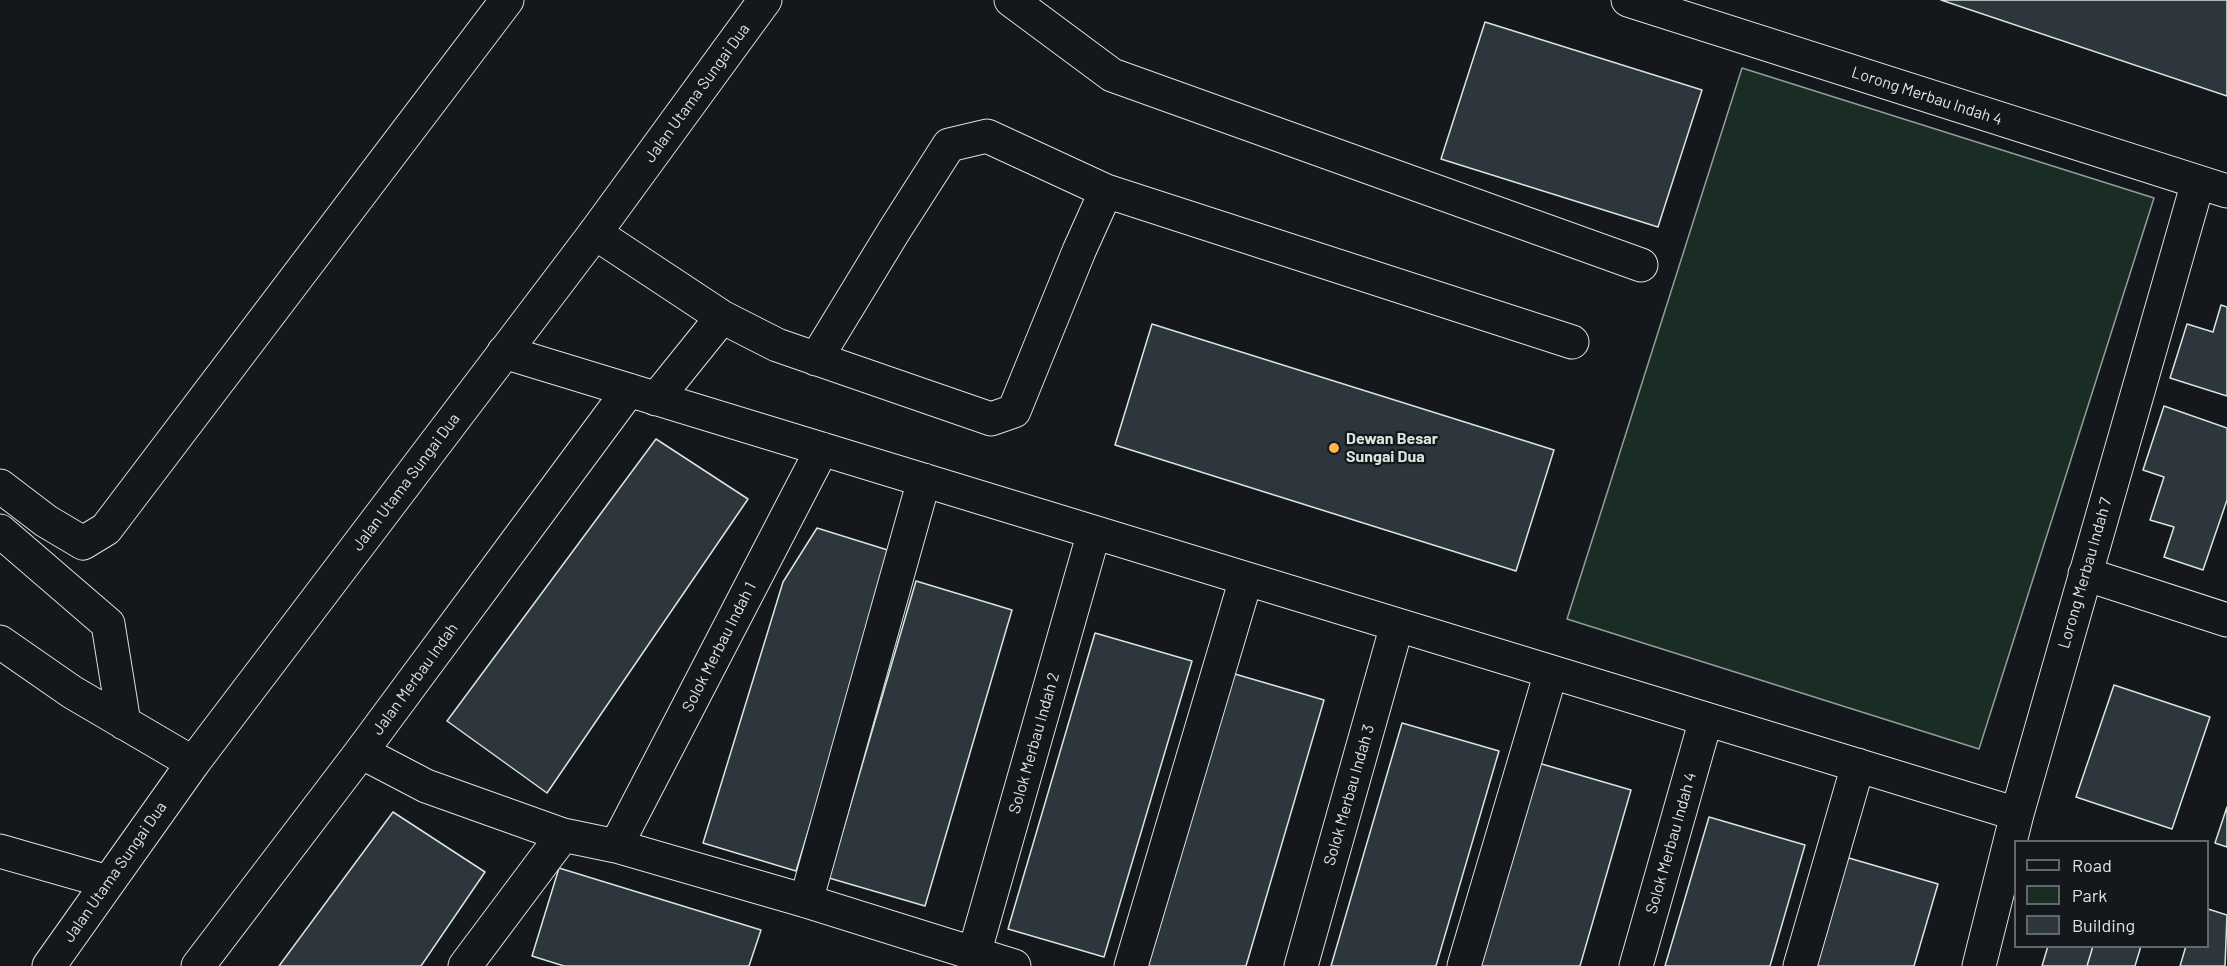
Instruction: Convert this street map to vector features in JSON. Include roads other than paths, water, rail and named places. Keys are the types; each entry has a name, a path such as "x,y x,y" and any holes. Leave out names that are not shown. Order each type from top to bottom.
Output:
{"street":[{"path":"0,486 46,521 83,543 106,529 507,0"},
{"name":"Jalan Utama Sungai Dua","path":"49,966 193,763 595,233 765,0"},
{"path":"1011,0 1112,75 1641,265"},
{"name":"Lorong Merbau Indah 4","path":"1628,0 2212,187"},
{"path":"816,359 949,145 987,136 1106,192 1572,342"},
{"name":"Lorong Merbau Indah 7","path":"1979,966 2017,814 2085,574 2212,187"},
{"path":"595,233 722,317 777,345 991,419 1014,411 1078,251 1106,192"},
{"name":"Jalan Merbau Indah","path":"198,966 361,752 643,394 722,317"},
{"path":"504,352 2017,814"},
{"name":"Solok Merbau Indah 1","path":"616,846 822,449"},
{"path":"806,901 924,480"},
{"path":"0,531 108,624 124,723"},
{"name":"Solok Merbau Indah 2","path":"974,954 1094,532"},
{"path":"2085,574 2227,620"},
{"path":"1131,966 1246,579"},
{"name":"Solok Merbau Indah 3","path":"1301,966 1397,625"},
{"path":"0,642 72,692 193,763"},
{"path":"1464,966 1551,672"},
{"name":"Solok Merbau Indah 4","path":"1636,966 1706,719"},
{"path":"361,752 426,786 563,835 616,846 806,901 1014,966"},
{"path":"1800,966 1858,765"},
{"path":"465,966 563,835"},
{"path":"0,851 108,882"}],"place":[{"name":"Dewan Besar Sungai Dua","path":"1334,448"}]}
